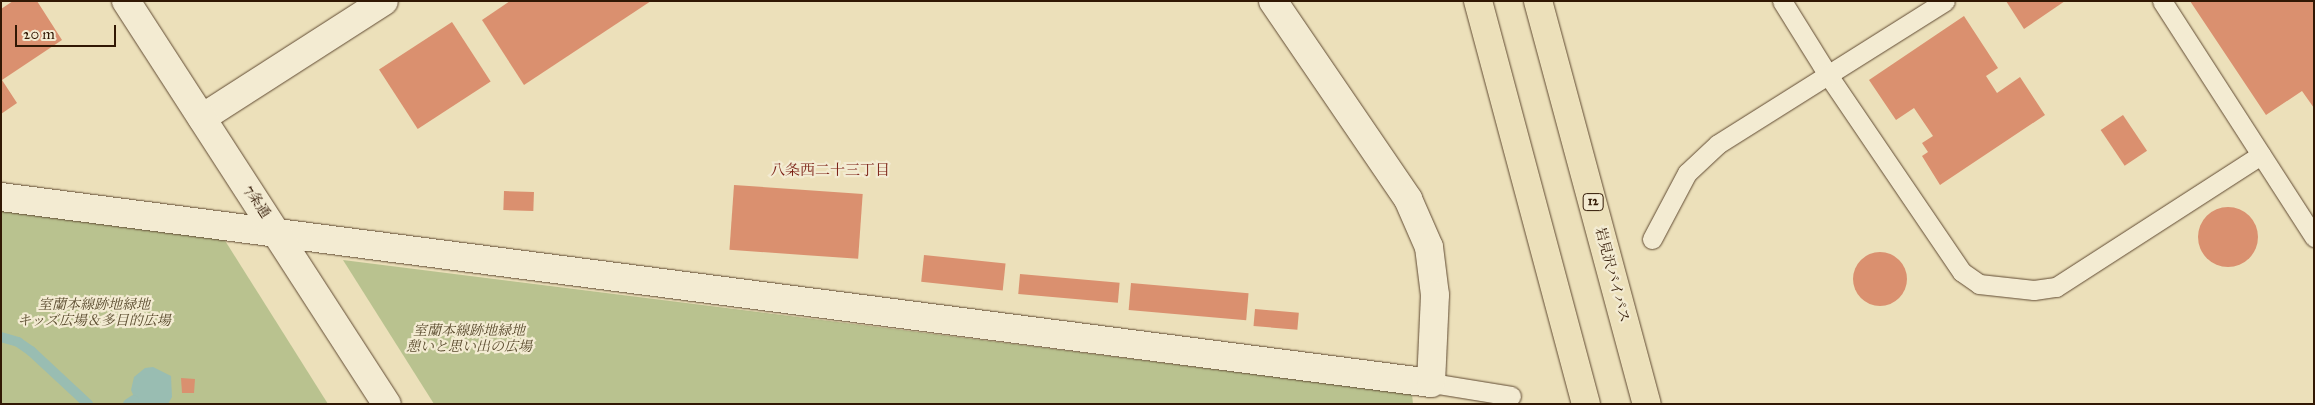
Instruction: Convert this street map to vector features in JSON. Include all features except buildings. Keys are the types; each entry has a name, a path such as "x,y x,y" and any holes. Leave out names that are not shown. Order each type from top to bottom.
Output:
{"highway":[{"path":"1478,1 1586,404"},
{"name":"岩見沢バイパス","path":"1538,1 1648,404"}],"street":[{"name":"7条通","path":"126,1 387,404"},
{"path":"202,118 384,1"},
{"path":"1,197 1431,383 1435,295 1429,247 1408,199 1273,1"}],"lane":[{"path":"1782,1 1828,75 1962,272 1979,284 2034,290 2056,286 2261,156"},
{"path":"1652,239 1687,173 1718,144 1945,1"},
{"path":"2162,1 2314,237"},
{"path":"1431,383 1511,396"}],"green space":[{"name":"室蘭本線跡地緑地 キッズ広場＆多目的広場","path":"1,210 224,239 328,404 1,404"},
{"name":"室蘭本線跡地緑地 憩いと思い出の広場","path":"343,260 1412,394 1413,404 434,404"}],"water":[{"path":"153,367 171,376 172,397 168,404 137,404 131,390 134,377 145,368"}],"waterway":[{"path":"1,337 18,342 31,351 88,404"},
{"path":"128,404 134,400"}],"district":[{"name":"八条西二十三丁目","path":"830,171"}]}
